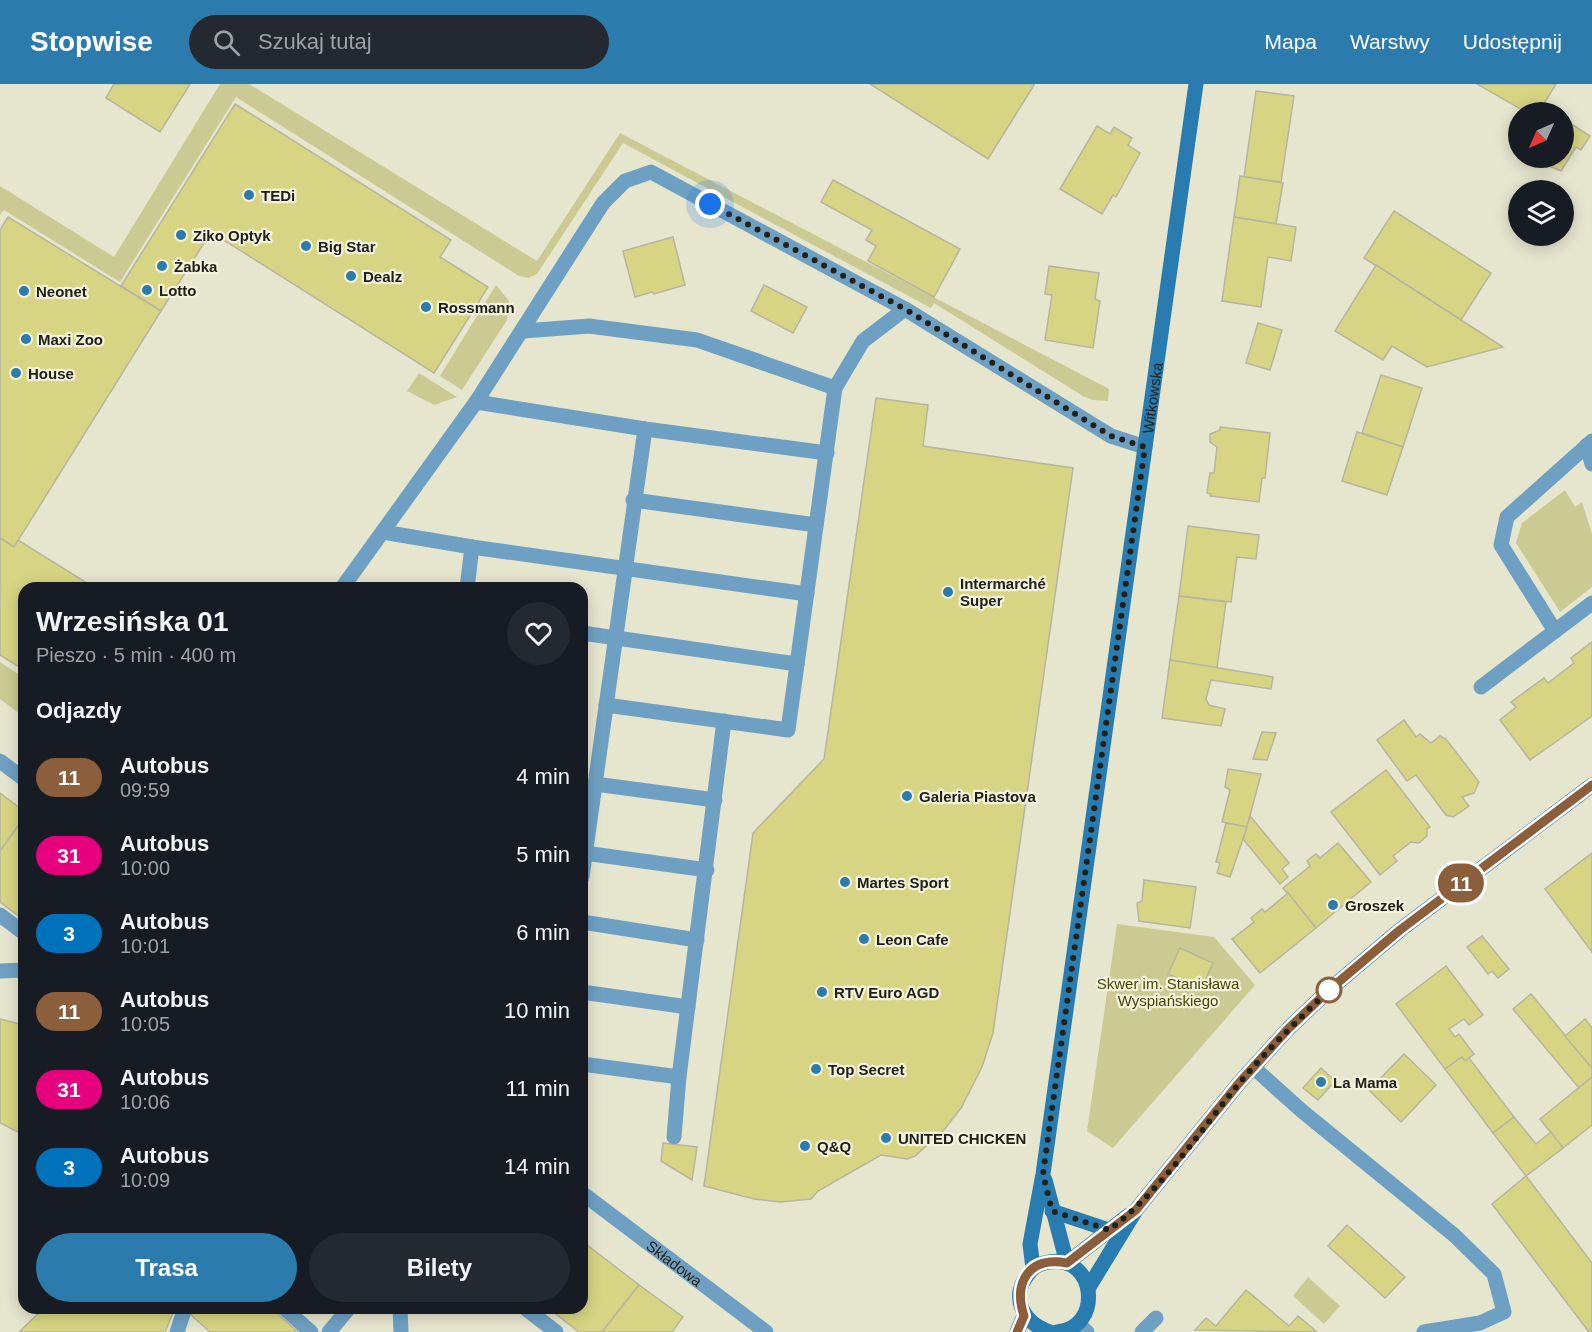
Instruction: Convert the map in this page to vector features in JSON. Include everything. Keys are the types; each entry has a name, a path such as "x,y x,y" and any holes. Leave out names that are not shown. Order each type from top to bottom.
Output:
{"street":[{"name":"Witkowska","path":"1033,1268 1030,1244 1043,1174 1196,84"},
{"path":"346,582 476,402 524,331 603,203 625,181 651,172 905,309 1111,436 1145,447"},
{"path":"606,705 788,730 835,388 863,341 905,309"},
{"path":"524,331 589,326 697,340 835,388"},
{"path":"476,402 645,429 826,453"},
{"path":"588,832 633,500 645,429"},
{"path":"1590,443 1592,464"},
{"path":"1555,631 1501,545 1507,517 1590,443"},
{"path":"633,500 816,525"},
{"path":"383,532 472,547 807,594"},
{"path":"468,582 472,547"},
{"path":"1481,687 1592,603"},
{"path":"588,634 797,664"},
{"path":"674,1137 679,1077 707,870 724,721"},
{"path":"0,761 18,774"},
{"path":"595,784 715,800"},
{"path":"1089,1287 1136,1210 1288,1029 1354,968 1455,887 1592,785"},
{"path":"588,853 707,870"},
{"path":"0,915 18,928"},
{"path":"588,923 697,940"},
{"path":"0,971 18,970"},
{"path":"588,993 688,1007"},
{"path":"588,1065 679,1077"},
{"path":"1254,1068 1302,1111 1454,1235 1494,1274 1504,1311 1480,1323 1424,1332"},
{"name":"Witkowska","path":"1043,1174 1067,1263"},
{"name":"Składowa","path":"588,1198 766,1332"},
{"path":"1067,1263 1136,1210"},
{"path":"1052,1211 1109,1230"},
{"path":"1050,1332 1035,1327 1024,1316 1018,1299 1022,1281 1033,1268 1055,1261 1077,1268 1089,1287 1090,1300 1082,1328 1057,1332"},
{"path":"291,1314 311,1332"},
{"path":"329,1332 344,1314"},
{"path":"400,1314 401,1332"},
{"path":"533,1314 556,1332"},
{"path":"1017,1332 1024,1316"},
{"path":"1142,1332 1156,1318"},
{"path":"182,1320 194,1332"}],"green space":[{"path":"220,84 249,84 537,261 620,133 1109,389 1108,401 1093,400 1083,396 934,303 931,308 623,143 537,274 528,278 519,276 236,97 120,282 4,210 0,215 0,186 114,257"},
{"path":"496,285 509,301 507,320 462,390 440,376"},
{"path":"419,373 457,397 434,405 407,391"},
{"path":"1565,490 1575,507 1582,502 1592,534 1592,587 1560,612 1516,543 1522,523"},
{"path":"0,662 18,674 18,712 0,699"},
{"name":"Skwer im. Stanisława Wyspiańskiego","path":"1117,924 1214,937 1255,985 1113,1148 1087,1131"},
{"path":"1308,1277 1340,1306 1324,1324 1293,1296"}],"building":[{"path":"114,84 190,84 160,132 106,98"},
{"path":"870,84 1033,84 1034,85 988,159"},
{"path":"1477,84 1556,84 1545,102 1508,102"},
{"path":"1256,91 1294,96 1281,182 1244,177"},
{"path":"235,104 451,240 440,257 488,287 434,373 211,232 161,311 121,286"},
{"path":"1097,126 1110,134 1114,127 1132,138 1128,145 1140,153 1116,197 1113,195 1102,214 1060,189"},
{"path":"1574,126 1590,136 1581,150 1576,147 1574,150"},
{"path":"1240,176 1283,183 1276,224 1234,217"},
{"path":"833,180 960,249 934,297 868,261 876,246 866,240 872,230 821,202"},
{"path":"1394,211 1491,273 1461,320 1364,258"},
{"path":"8,217 161,311 14,547 0,538 0,230"},
{"path":"1234,217 1296,227 1291,261 1268,257 1261,307 1222,301"},
{"path":"673,237 685,285 635,297 623,251"},
{"path":"1376,265 1503,347 1427,367 1392,346 1383,360 1335,331"},
{"path":"1049,266 1099,273 1095,299 1100,301 1093,348 1045,340 1052,295 1045,294"},
{"path":"764,285 807,307 793,333 751,311"},
{"path":"1258,323 1282,330 1270,370 1246,363"},
{"path":"1381,375 1422,388 1403,447 1362,433"},
{"name":"Galeria Piastova","path":"876,398 928,405 923,446 1073,468 993,1033 982,1067 961,1108 944,1130 915,1156 907,1159 881,1155 818,1191 811,1199 781,1202 754,1199 704,1186 753,833 824,759"},
{"path":"1220,427 1270,433 1265,478 1262,478 1259,502 1210,496 1211,494 1207,493 1210,473 1214,473 1217,447 1210,442 1210,434 1220,430"},
{"path":"1357,432 1403,447 1387,495 1342,481"},
{"path":"1188,526 1259,535 1256,559 1237,557 1231,602 1179,596"},
{"path":"0,538 14,547 18,540 85,582 18,582 18,666 0,655"},
{"path":"1179,596 1226,602 1217,668 1170,660"},
{"path":"1592,642 1592,716 1530,760 1500,720 1516,707 1511,702 1544,678 1548,683 1574,663 1571,658"},
{"path":"1170,660 1273,677 1271,689 1211,680 1206,699 1209,705 1225,709 1221,726 1162,718"},
{"path":"1404,720 1416,737 1420,734 1431,743 1440,736 1446,739 1479,782 1474,793 1462,797 1469,806 1453,817 1446,815 1416,775 1407,781 1377,740"},
{"path":"1262,732 1276,733 1267,760 1253,759"},
{"path":"1228,769 1261,774 1247,827 1222,822 1230,790 1225,787"},
{"path":"1386,770 1430,827 1427,829 1427,836 1419,843 1411,842 1393,856 1397,861 1380,875 1331,812"},
{"path":"0,793 18,806 18,826 0,851"},
{"path":"1250,816 1289,863 1282,869 1288,877 1280,884 1243,839"},
{"path":"1226,823 1247,827 1230,877 1217,873 1220,863 1216,862"},
{"path":"18,826 18,916 0,902 0,851"},
{"path":"1338,843 1371,882 1316,928 1283,888 1310,866 1307,861 1316,854 1320,858"},
{"path":"1592,853 1592,952 1545,889"},
{"path":"1144,880 1196,887 1190,928 1139,921 1137,903 1142,901"},
{"path":"1288,893 1316,928 1260,973 1232,939 1254,922 1251,918 1262,909 1265,912"},
{"path":"1482,936 1509,969 1498,978 1492,971 1488,974 1467,947"},
{"path":"1180,948 1213,963 1201,989 1168,974"},
{"path":"1446,966 1483,1015 1469,1025 1464,1019 1449,1029 1455,1037 1459,1034 1474,1054 1465,1061 1462,1057 1445,1069 1396,1004"},
{"path":"1531,994 1592,1068 1592,1077 1579,1088 1513,1009"},
{"path":"0,1019 18,1024 18,1132 0,1123"},
{"path":"1585,1019 1592,1028 1592,1068 1565,1036"},
{"path":"1404,1054 1436,1085 1401,1122 1369,1090"},
{"path":"1462,1057 1465,1061 1469,1058 1514,1117 1493,1133 1445,1069"},
{"path":"1321,1068 1335,1081 1318,1100 1303,1088"},
{"path":"1592,1077 1592,1125 1563,1148 1540,1119"},
{"path":"1514,1117 1536,1144 1551,1132 1563,1148 1526,1176 1493,1133"},
{"path":"663,1143 697,1147 692,1180 661,1161"},
{"path":"1526,1176 1592,1263 1592,1332 1589,1332 1492,1204"},
{"path":"1347,1225 1405,1277 1385,1298 1328,1246"},
{"path":"588,1246 639,1285 602,1332 579,1332 556,1314 588,1314"},
{"path":"639,1285 683,1317 672,1332 602,1332"},
{"path":"1246,1290 1289,1326 1298,1316 1317,1332 1195,1330 1206,1318 1216,1326"},
{"path":"38,1314 172,1314 165,1332 19,1332"},
{"path":"278,1314 298,1332 210,1332 191,1315"}],"bus line":[{"name":"11","path":"1017,1332 1024,1316 1018,1299 1022,1281 1033,1268 1043,1262 1067,1263 1136,1210 1239,1083 1288,1029 1329,990 1400,930 1592,785"}],"place":[{"name":"TEDi","path":"249,195"},
{"name":"Ziko Optyk","path":"181,235"},
{"name":"Big Star","path":"306,246"},
{"name":"Żabka","path":"162,266"},
{"name":"Dealz","path":"351,276"},
{"name":"Lotto","path":"147,290"},
{"name":"Neonet","path":"24,291"},
{"name":"Rossmann","path":"426,307"},
{"name":"Maxi Zoo","path":"26,339"},
{"name":"House","path":"16,373"},
{"name":"Intermarché Super","path":"948,592"},
{"name":"Galeria Piastova","path":"907,796"},
{"name":"Martes Sport","path":"845,882"},
{"name":"Groszek","path":"1333,905"},
{"name":"Leon Cafe","path":"864,939"},
{"name":"RTV Euro AGD","path":"822,992"},
{"name":"Top Secret","path":"816,1069"},
{"name":"La Mama","path":"1321,1082"},
{"name":"UNITED CHICKEN","path":"886,1138"},
{"name":"Q&Q","path":"805,1146"}],"route":[{"path":"710,204 905,309 1111,436 1145,447 1043,1174 1052,1211 1109,1230 1136,1210 1239,1083 1288,1029 1329,990"}]}
